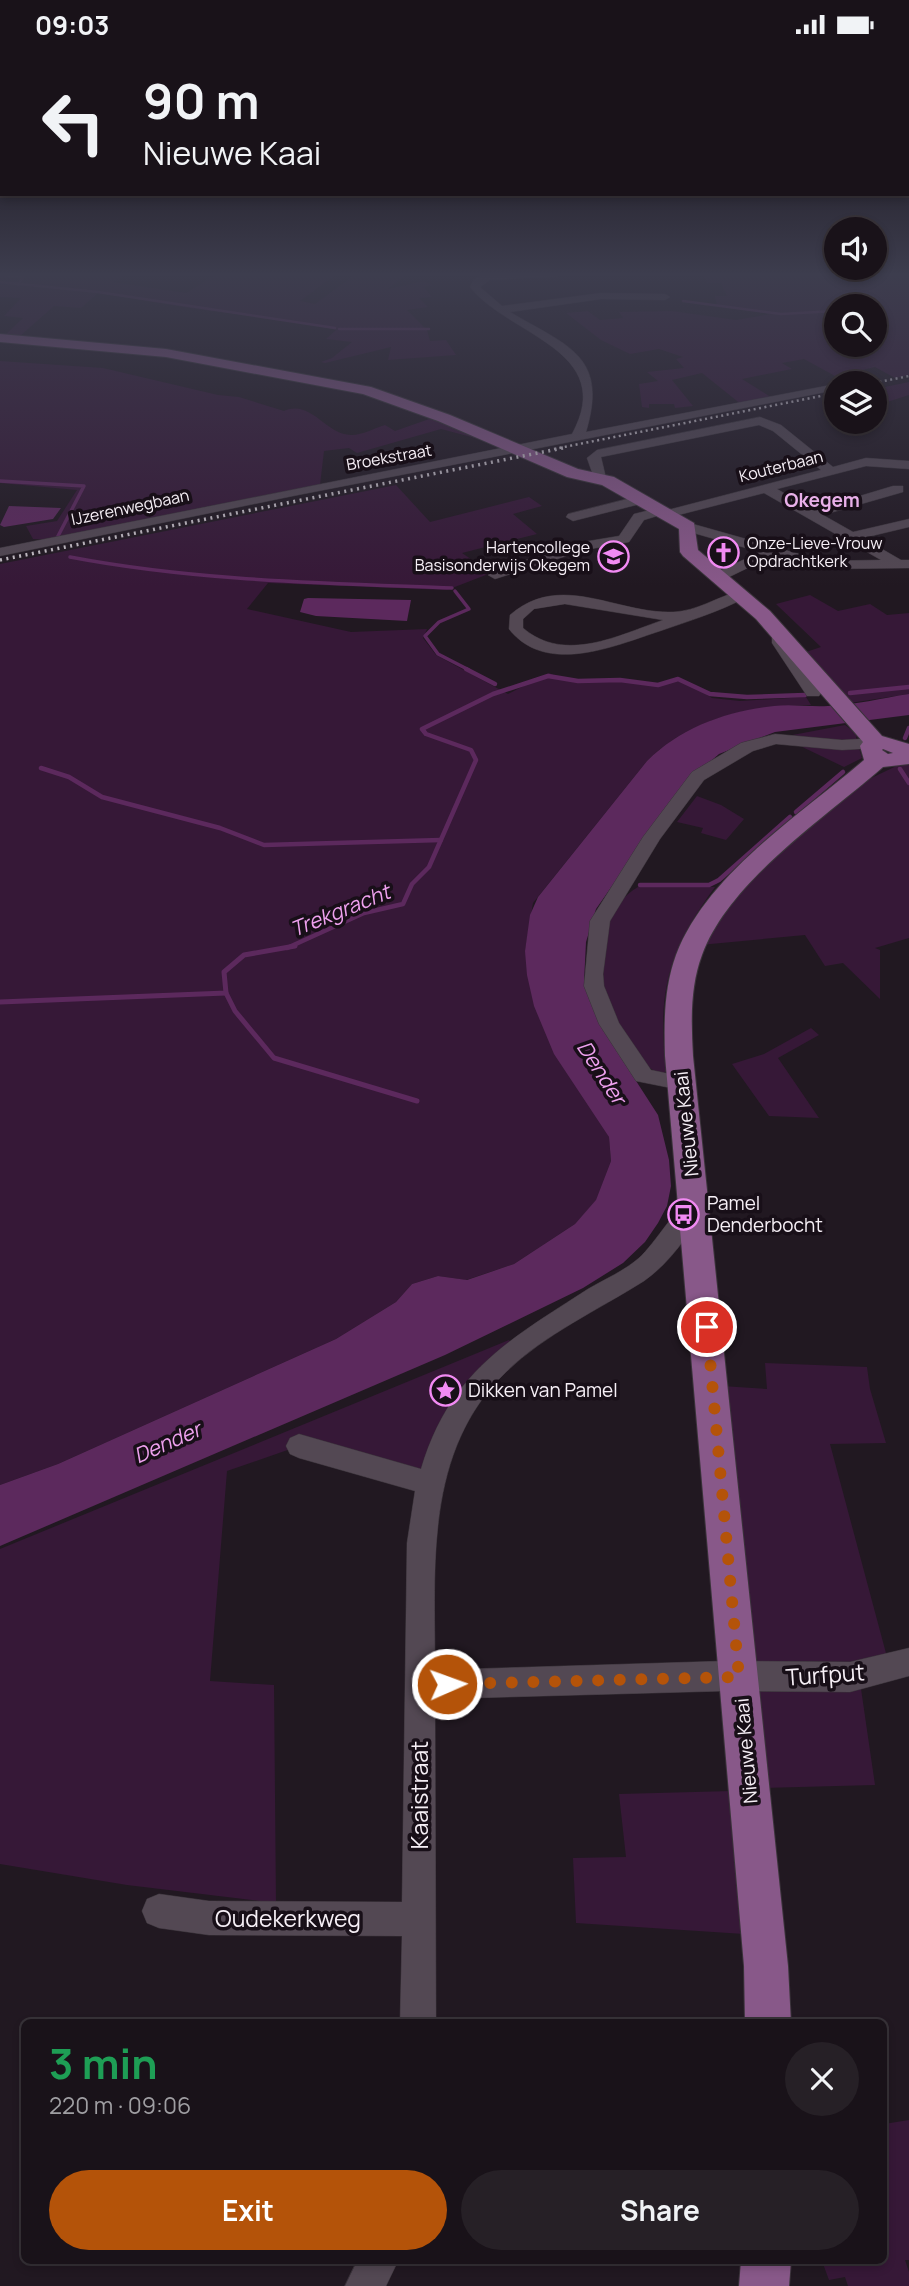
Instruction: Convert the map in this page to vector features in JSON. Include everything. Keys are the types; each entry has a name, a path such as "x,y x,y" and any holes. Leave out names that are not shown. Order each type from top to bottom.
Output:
{"main road":[{"path":"298,377 366,390 432,413 533,458 582,476 596,466 639,500 688,527 690,552 744,598 780,635 837,699 872,744"},
{"name":"Nieuwe Kaai","path":"768,2019 766,1966 739,1677 676,1244 695,1204 677,1032 680,985 691,947 710,912 730,887 768,852 872,744 901,761 907,750"},
{"path":"764,2286 766,2264"}],"street":[{"path":"576,437 587,404 586,377"},
{"name":"Broekstraat","path":"267,497 824,389"},
{"path":"596,466 760,421 778,428 830,471"},
{"path":"884,463 886,459 909,450"},
{"path":"442,478 533,458"},
{"name":"Kouterbaan","path":"495,575 582,546 624,539 639,517 866,462 909,465"},
{"path":"764,487 903,564"},
{"path":"812,514 898,489"},
{"name":"IJzerenwegbaan","path":"0,552 267,497"},
{"path":"573,517 639,500"},
{"path":"851,537 909,523"},
{"path":"688,527 823,565 903,564"},
{"path":"718,577 772,551"},
{"path":"692,614 661,616 571,600 552,600 530,606 515,618 516,629 526,639 542,646 576,650 608,643 744,598"},
{"path":"780,635 779,643 813,693"},
{"path":"681,1083 644,1076 609,1024 594,986 600,921 652,837 698,776 747,747 775,739 842,745 872,744"},
{"name":"Kaaistraat","path":"418,2019 421,1538 429,1483 449,1432 464,1406 497,1366 516,1349 644,1268 676,1244"},
{"path":"299,1446 429,1483"},
{"name":"Turfput","path":"419,1685 850,1677 909,1662"},
{"name":"Oudekerkweg","path":"159,1911 209,1918 418,1919"},
{"path":"364,2286 377,2264"}],"shaded area":[{"path":"0,377 143,377 218,395 239,397 284,411 303,410 343,434 364,433 385,425 395,431 435,417 498,444 441,429 357,453 349,448 324,451 320,485 54,540 33,539 26,526 57,521 77,490 0,483"},
{"path":"654,377 683,377 672,380 693,406 675,408 674,404 649,404 649,408 642,407 639,384 658,381"},
{"path":"707,377 750,377 742,379 774,399 742,405"},
{"path":"909,382 909,395 887,402 887,387"},
{"path":"396,485 430,522 529,497 542,506 513,514 537,534 462,553 491,573 447,590 268,583 247,609 351,632 427,629 423,638 436,655 508,694 549,673 576,681 621,681 660,686 673,680 684,681 712,698 740,701 806,697 811,705 744,711 702,724 664,746 647,761 533,903 525,951 609,1137 611,1161 596,1201 575,1224 514,1264 466,1280 438,1276 412,1284 396,1302 336,1339 58,1464 0,1485 0,564"},
{"path":"810,595 838,611 870,604 887,615 909,613 909,694 850,703 806,652 821,647 776,604"},
{"path":"845,725 857,734 856,739 851,742 782,737"},
{"path":"794,743 859,748 862,758 844,767"},
{"path":"909,760 909,938 875,948 880,950 880,999 843,963 825,966 805,935 700,945 712,922 763,867 863,782"},
{"path":"697,796 721,805 744,819 726,840 701,833 703,828 677,822"},
{"path":"638,887 715,887 686,932 670,974 663,1018 666,1071 662,1074 646,1065 620,1029 603,995 599,973 601,944 609,918 626,896"},
{"path":"811,1028 819,1035 778,1058 819,1118 769,1116 732,1064 764,1054"},
{"path":"509,1340 512,1344 429,1483 299,1446 227,1471 210,1681 274,1685 276,1903 127,1885 0,1864 0,1549"},
{"path":"765,1363 867,1367 870,1389 886,1443 830,1444 887,1657 857,1665 753,1663 722,1386 767,1389"},
{"path":"860,1682 875,1785 760,1788 756,1693 762,1687"},
{"path":"732,1791 744,1934 576,1923 573,1858 626,1857 619,1794"},
{"path":"909,2120 909,2260 905,2260 909,2272 909,2286 848,2286 845,2277 829,2280 823,2264 887,2264 887,2124"}],"water":[{"path":"9,506 61,508 53,519 4,527 0,525"},
{"path":"304,599 411,600 407,621 316,616 300,612"},
{"name":"Dender","path":"909,694 909,715 775,732 719,754 682,786 596,909 586,942 584,982 600,1025 658,1115 669,1160 671,1186 667,1206 658,1223 645,1242 623,1263 583,1288 445,1355 0,1546 0,1485 58,1464 336,1339 396,1302 412,1284 438,1276 467,1280 514,1264 575,1224 596,1200 611,1161 609,1137 554,1054 534,1006 525,951 530,915 538,897 647,761 660,749 690,730 722,717 756,708 838,705"}],"waterway":[{"name":"Trekgracht","path":"0,481 84,486 57,538"},
{"name":"Trekgracht","path":"70,557 212,576 452,588"},
{"name":"Trekgracht","path":"455,591 469,609 439,622 425,636 438,654 469,670"},
{"name":"Trekgracht","path":"466,669 495,684"},
{"name":"Trekgracht","path":"441,840 476,760 471,750 426,734 422,729 493,694 548,676 578,681 620,680 658,685 678,679 710,694 747,697 805,695"},
{"name":"Trekgracht","path":"850,693 909,687"},
{"path":"905,738 909,728"},
{"path":"41,768 69,777 102,797 220,828 264,845 441,840"},
{"path":"900,769 909,783"},
{"path":"796,812 843,772"},
{"path":"640,885 709,885 719,880 790,817"},
{"name":"Trekgracht","path":"289,947 364,913 403,904 412,884 429,867 441,840"},
{"name":"Trekgracht","path":"289,947 295,946"},
{"name":"Trekgracht","path":"226,993 224,972 244,955 289,947"},
{"name":"Trekgracht","path":"0,1002 226,993"},
{"path":"226,993 235,1011 274,1058 417,1101"}],"railway":[{"path":"887,380 902,377"},
{"path":"554,449 824,395"},
{"path":"0,560 563,448"}],"place":[{"name":"Onze-Lieve-Vrouw Opdrachtkerk","path":"724,552"},
{"name":"Hartencollege Basisonderwijs Okegem","path":"613,556"},
{"name":"Pamel Denderbocht","path":"684,1214"},
{"name":"Dikken van Pamel","path":"445,1390"}],"district":[{"name":"Okegem","path":"822,500"}],"route":[{"path":"447,1684 739,1677 707,1327"}]}
